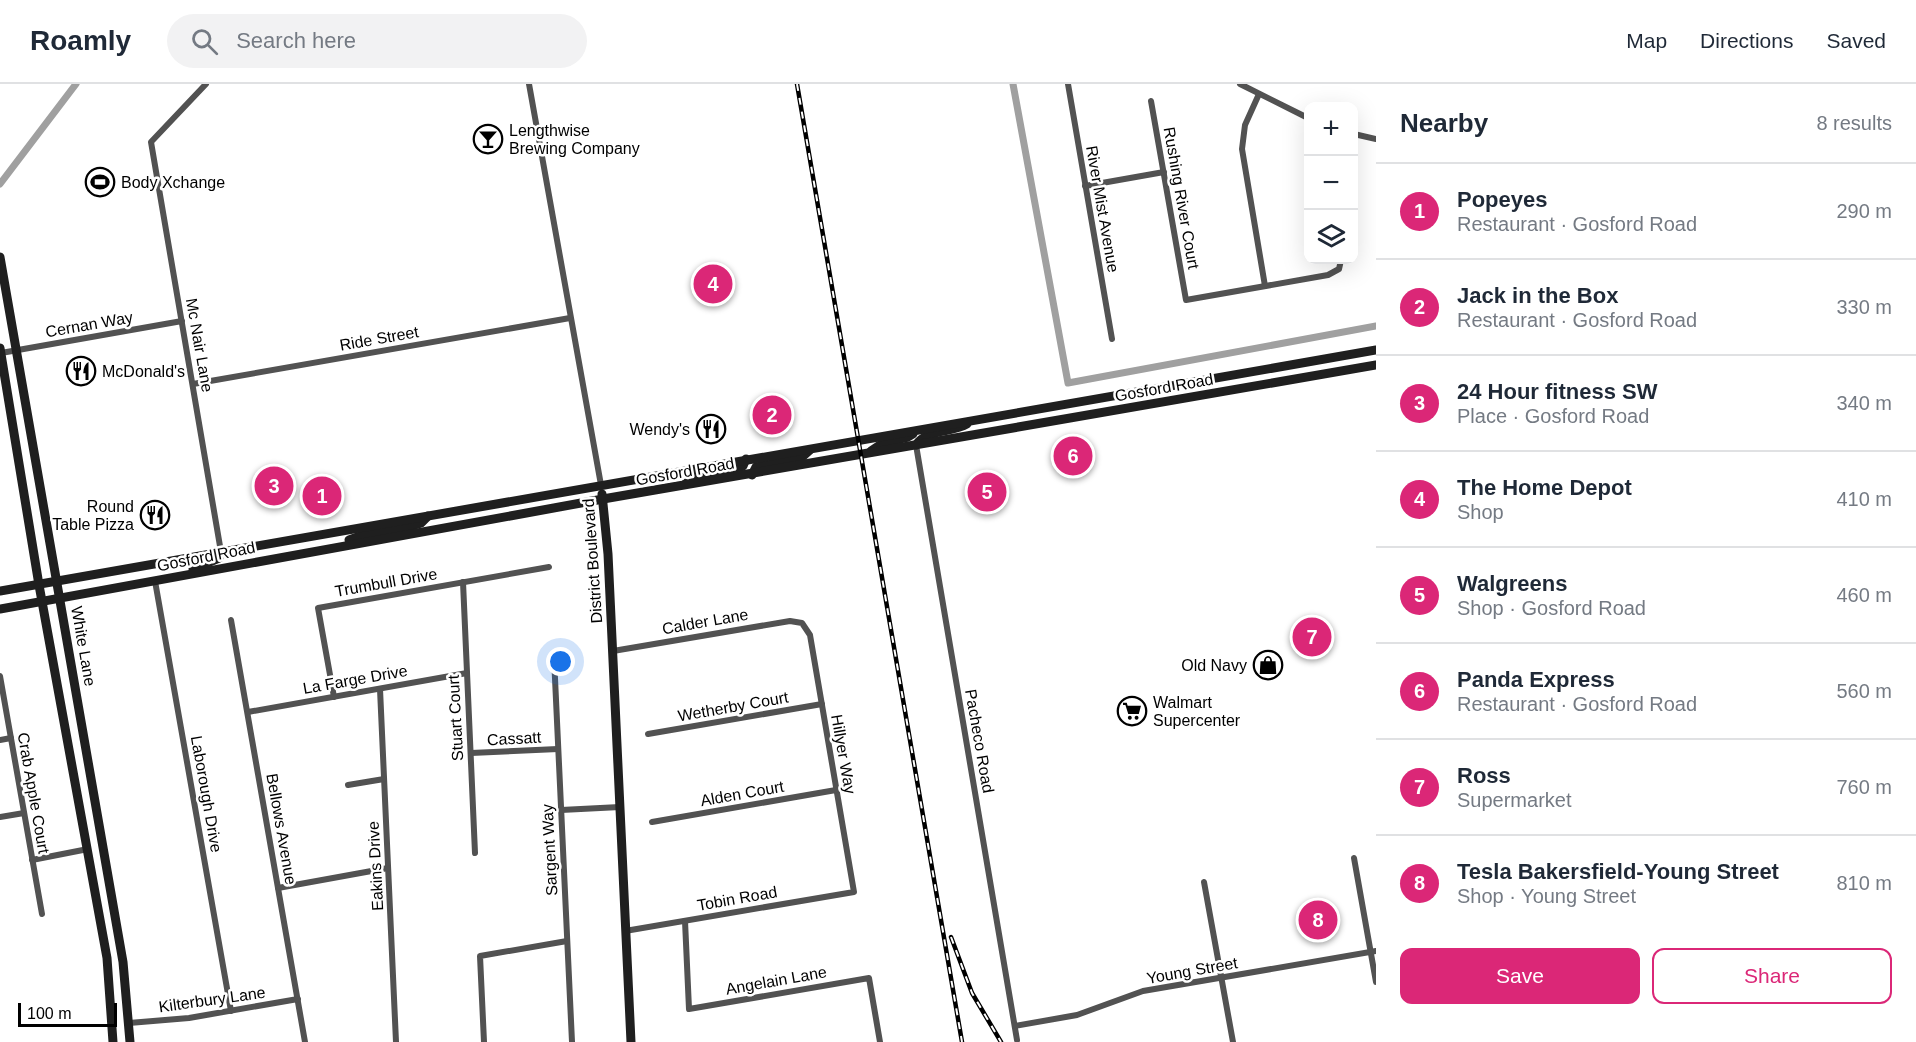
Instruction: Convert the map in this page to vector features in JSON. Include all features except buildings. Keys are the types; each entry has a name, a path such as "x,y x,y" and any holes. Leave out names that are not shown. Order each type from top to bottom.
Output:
{"main road":[{"name":"White Lane","path":"0,256 123,962 130,1042"},
{"name":"White Lane","path":"1,350 39,585 107,958 113,1042"},
{"name":"Gosford Road","path":"0,591 1376,350"},
{"name":"Gosford Road","path":"0,609 603,499 752,475 1376,365"},
{"path":"916,445 927,435 957,430 974,420"},
{"path":"866,454 883,443 908,437 917,430"},
{"path":"752,475 756,467 800,459 812,448"},
{"path":"680,487 697,476 737,469 747,459"},
{"name":"District Boulevard","path":"601,485 608,558 631,1042"},
{"path":"333,547 360,536 421,524 428,516"},
{"path":"160,580 211,562 219,558 221,552"}],"street":[{"name":"Mc Nair Lane","path":"206,84 151,142 221,552"},
{"name":"District Boulevard","path":"529,84 601,485"},
{"name":"River Mist Avenue","path":"1068,84 1112,339"},
{"path":"1240,84 1304,116"},
{"path":"1259,94 1245,126 1242,149 1265,286 1329,275 1340,269 1341,264"},
{"name":"Rushing River Court","path":"1152,101 1186,300 1265,286"},
{"path":"1358,135 1376,139"},
{"path":"1085,186 1164,172"},
{"name":"Ride Street","path":"193,384 570,318"},
{"name":"Cernan Way","path":"1,350 17,351 182,321"},
{"name":"Pacheco Road","path":"916,445 1017,1040"},
{"name":"Trumbull Drive","path":"334,697 318,608 549,567"},
{"name":"Laborough Drive","path":"160,580 231,1011"},
{"name":"Stuart Court","path":"463,582 475,853"},
{"name":"Bellows Avenue","path":"231,620 305,1042"},
{"name":"Calder Lane","path":"612,651 790,621 802,623"},
{"name":"Hillyer Way","path":"802,623 810,635 854,892"},
{"name":"Sargent Way","path":"554,657 572,1042"},
{"name":"La Farge Drive","path":"248,712 467,674"},
{"name":"Crab Apple Court","path":"0,676 42,914"},
{"name":"Eakins Drive","path":"380,689 396,1042"},
{"name":"Wetherby Court","path":"648,734 822,704"},
{"path":"0,740 11,738"},
{"name":"Cassatt","path":"471,753 558,749"},
{"path":"348,785 384,779"},
{"name":"Alden Court","path":"652,822 836,790"},
{"path":"561,810 620,807"},
{"path":"0,817 24,813"},
{"path":"32,860 88,849"},
{"path":"1354,858 1373,951 1376,982"},
{"path":"278,888 388,868"},
{"path":"1204,882 1233,1042"},
{"name":"Tobin Road","path":"626,931 854,892"},
{"name":"Angelain Lane","path":"684,921 688,1009 869,978 880,1042"},
{"path":"484,1042 480,957 567,941"},
{"name":"Young Street","path":"1015,1026 1077,1015 1143,991 1373,951"},
{"name":"Kilterbury Lane","path":"129,1023 176,1020 298,999"}],"waterway":[{"path":"0,184 76,84"},
{"path":"1013,84 1068,383 1376,326"}],"railway":[{"path":"797,84 962,1042"},
{"path":"951,937 972,993 1001,1042"}],"place":[{"name":"Lengthwise Brewing Company","path":"488,139"},
{"name":"Body Xchange","path":"100,182"},
{"name":"The Home Depot","path":"713,284"},
{"name":"McDonald's","path":"81,371"},
{"name":"Jack in the Box","path":"772,415"},
{"name":"Wendy's","path":"711,429"},
{"name":"Panda Express","path":"1073,456"},
{"name":"24 Hour fitness SW","path":"274,486"},
{"name":"Walgreens","path":"987,492"},
{"name":"Popeyes","path":"322,496"},
{"name":"Round Table Pizza","path":"155,515"},
{"name":"Ross","path":"1312,637"},
{"name":"Old Navy","path":"1268,665"},
{"name":"Walmart Supercenter","path":"1132,711"},
{"name":"Tesla Bakersfield-Young Street","path":"1318,920"}]}
